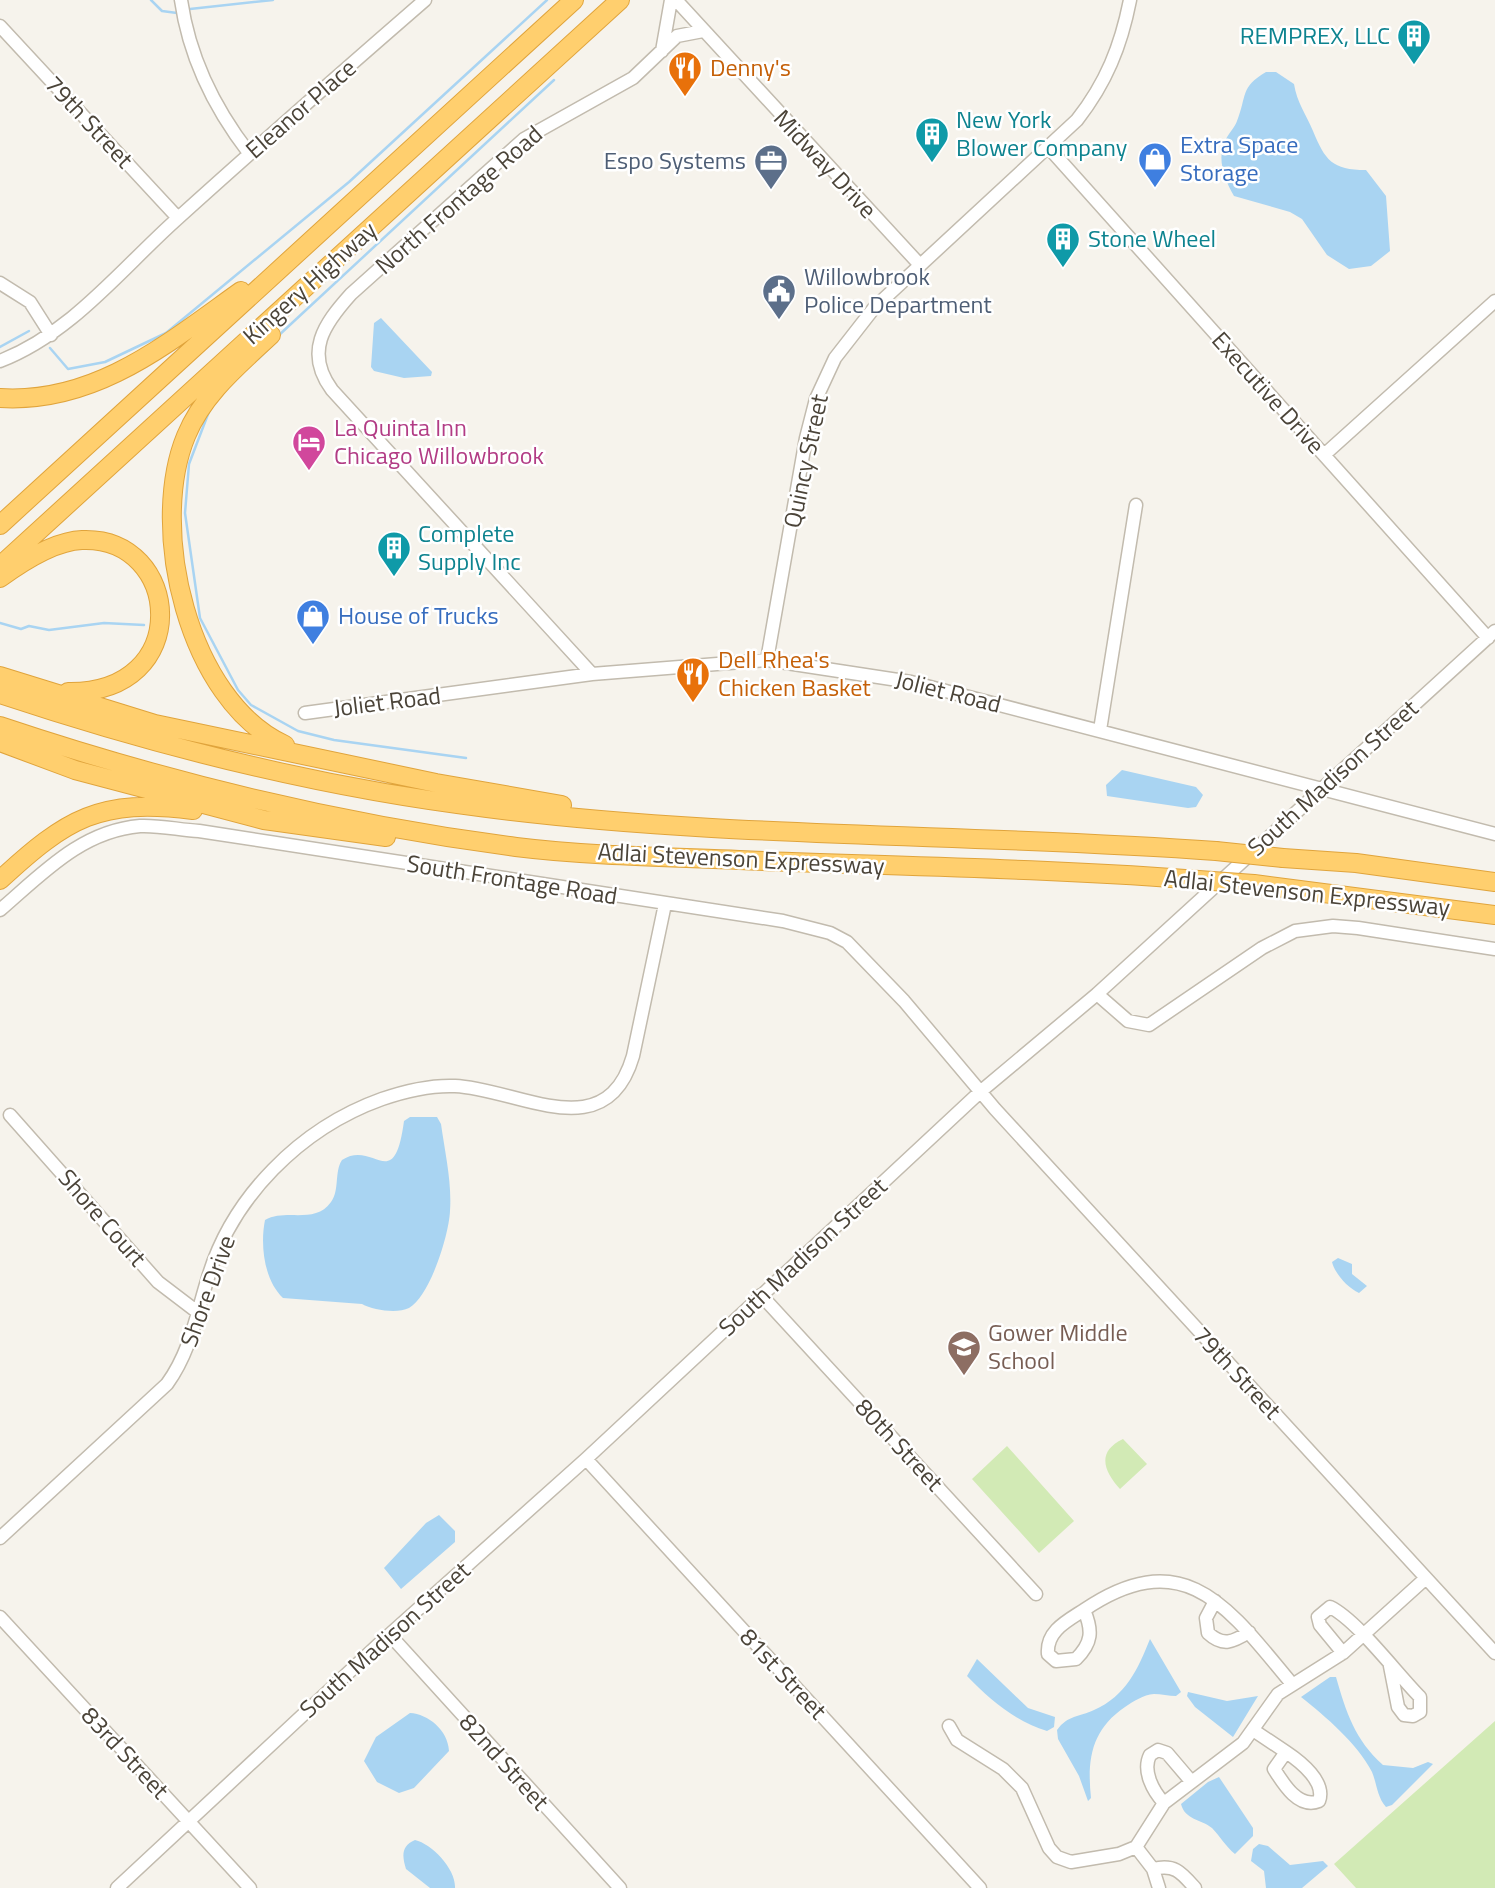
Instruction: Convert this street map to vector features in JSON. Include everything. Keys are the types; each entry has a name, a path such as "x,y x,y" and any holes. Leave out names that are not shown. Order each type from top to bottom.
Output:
{"highway":[{"name":"Kingery Highway","path":"0,525 574,0"},
{"name":"Kingery Highway","path":"0,566 620,0"},
{"path":"0,398 32,397 84,387 117,374 181,337 304,247"},
{"path":"310,756 267,737 245,718 215,682 200,653 181,596 174,512 180,454 194,419 220,382 271,335 325,270"},
{"path":"0,578 61,546 80,540 97,541 125,551 136,559 156,589 161,608 160,627 149,658 122,683 90,692 68,692 2,683"},
{"path":"2,683 155,724 436,783 597,809 628,822"},
{"name":"Adlai Stevenson Expressway","path":"2,683 142,739 273,772 486,808 628,822 1216,851 1356,863 1495,881"},
{"name":"Adlai Stevenson Expressway","path":"0,726 81,753 204,787 364,821 517,847 684,858 1185,879 1254,884 1495,915"},
{"path":"0,742 75,770 264,820"},
{"path":"0,880 40,844 96,812 148,805 447,845 517,847"}],"street":[{"path":"181,0 194,51 211,94 249,153"},
{"name":"Eleanor Place","path":"177,219 425,0"},
{"path":"662,51 673,0"},
{"name":"Midway Drive","path":"673,0 920,265"},
{"name":"Quincy Street","path":"767,660 806,438 820,388 854,330 1077,120 1104,81 1120,44 1130,0"},
{"name":"79th Street","path":"0,26 177,219"},
{"path":"662,51 677,36 704,31"},
{"name":"North Frontage Road","path":"592,674 332,390 318,363 317,343 327,322 351,294 524,139 633,78 662,51"},
{"name":"Executive Drive","path":"1049,148 1324,454 1491,634"},
{"path":"0,362 22,353 51,335 177,219"},
{"path":"0,283 30,302 51,335"},
{"path":"1324,454 1495,301"},
{"path":"1101,730 1136,505"},
{"name":"South Madison Street","path":"117,1888 390,1635 586,1459 980,1092 1097,994 1491,634"},
{"name":"Joliet Road","path":"305,713 592,674 767,660 911,682 1495,834"},
{"name":"South Frontage Road","path":"0,910 74,848 116,830 142,826 199,831 783,921 830,933 847,942 904,1000 980,1092"},
{"name":"Shore Drive","path":"0,1538 167,1384 182,1360 200,1314 207,1280 218,1252 254,1192 296,1148 348,1114 385,1098 429,1087 457,1086 567,1109 593,1105 611,1096 626,1076 633,1056 665,904"},
{"path":"1097,994 1128,1021 1149,1025 1277,938 1313,927 1358,928 1495,949"},
{"name":"79th Street","path":"980,1092 1495,1653"},
{"name":"Shore Court","path":"10,1115 158,1282 200,1314"},
{"name":"80th Street","path":"761,1295 1036,1594"},
{"name":"81st Street","path":"586,1459 980,1888"},
{"path":"950,1726 957,1740 1003,1769 1022,1788 1049,1848 1057,1857 1071,1861 1119,1854 1136,1847 1164,1803 1235,1749 1253,1730 1268,1704 1292,1684 1343,1653 1426,1578"},
{"path":"1084,1610 1143,1584 1162,1580 1178,1581 1215,1601 1248,1632 1292,1684"},
{"path":"1215,1601 1206,1618 1208,1633 1225,1643 1234,1642 1248,1632"},
{"path":"1343,1653 1320,1625 1318,1617 1322,1610 1330,1607 1339,1611 1390,1665"},
{"name":"83rd Street","path":"0,1617 250,1888"},
{"name":"82nd Street","path":"390,1635 620,1888"},
{"path":"1253,1730 1286,1752"},
{"path":"1164,1803 1156,1795 1147,1772 1150,1755 1158,1750 1167,1753 1191,1780"},
{"path":"1136,1847 1153,1869 1159,1888"},
{"path":"1153,1869 1176,1867 1195,1888"}],"green space":[{"path":"1123,1439 1147,1464 1120,1489 1105,1462 1109,1450"},
{"path":"1007,1446 1074,1521 1039,1553 972,1479"},
{"path":"1495,1721 1495,1888 1356,1888 1334,1864"}],"water":[{"path":"1266,72 1276,72 1294,84 1299,103 1326,156 1345,168 1366,170 1386,196 1390,251 1371,266 1349,269 1327,255 1302,219 1290,212 1234,196 1230,189 1222,168 1223,146 1236,123 1248,88"},
{"path":"381,318 432,372 431,376 404,378 374,371 371,367 374,323"},
{"path":"1122,770 1196,787 1203,795 1196,807 1188,808 1107,796 1106,785"},
{"path":"410,1117 437,1117 441,1124 450,1189 446,1235 431,1278 417,1301 409,1308 392,1311 362,1304 283,1298 271,1282 265,1262 265,1220 282,1215 309,1215 324,1209 334,1197 342,1160 353,1155 388,1161 395,1156 404,1121"},
{"path":"1338,1258 1352,1264 1352,1274 1367,1286 1359,1293 1346,1284 1336,1271 1332,1262"},
{"path":"439,1515 455,1531 455,1542 401,1589 384,1568 426,1523"},
{"path":"1150,1639 1181,1692 1176,1696 1154,1694 1142,1697 1125,1707 1105,1726 1098,1736 1091,1759 1091,1798 1088,1801 1079,1776 1058,1739 1057,1730 1070,1719 1094,1710 1115,1697 1130,1680"},
{"path":"977,1659 1028,1708 1055,1717 1054,1727 1047,1731 1025,1722 984,1693 967,1676"},
{"path":"1330,1677 1336,1677 1358,1735 1383,1765 1413,1768 1428,1762 1433,1764 1392,1805 1386,1807 1383,1803 1372,1772 1350,1741 1301,1697"},
{"path":"1188,1692 1227,1701 1258,1696 1233,1737 1195,1707 1187,1696"},
{"path":"410,1713 424,1716 436,1724 445,1736 449,1751 414,1788 399,1793 377,1782 364,1761 376,1737"},
{"path":"1219,1777 1253,1828 1253,1836 1235,1854 1212,1828 1186,1813 1181,1804 1208,1782"},
{"path":"415,1840 422,1842 442,1858 452,1873 455,1888 430,1888 406,1869 404,1852 407,1845"},
{"path":"1259,1844 1268,1846 1290,1865 1323,1861 1328,1866 1302,1888 1266,1888 1264,1871 1251,1861 1253,1849"}],"waterway":[{"path":"151,0 162,11 177,13"},
{"path":"190,9 273,0"},
{"path":"50,348 68,369 105,362 166,333 349,182 547,0"},
{"path":"278,336 554,80"},
{"path":"0,347 29,331"},
{"path":"258,359 275,342"},
{"path":"210,409 189,464 185,513 200,618 238,690 251,705 298,731 334,740 466,758"},
{"path":"0,623 21,629 29,626 49,630 104,623 144,625"}],"place":[{"name":"REMPREX, LLC","path":"1414,66"},
{"name":"Denny's","path":"685,98"},
{"name":"New York Blower Company","path":"932,164"},
{"name":"Extra Space Storage","path":"1155,189"},
{"name":"Espo Systems","path":"771,191"},
{"name":"Stone Wheel","path":"1063,269"},
{"name":"Willowbrook Police Department","path":"779,321"},
{"name":"La Quinta Inn Chicago Willowbrook","path":"309,472"},
{"name":"Complete Supply Inc","path":"394,578"},
{"name":"House of Trucks","path":"313,646"},
{"name":"Dell Rhea's Chicken Basket","path":"693,704"},
{"name":"Gower Middle School","path":"964,1377"}]}
